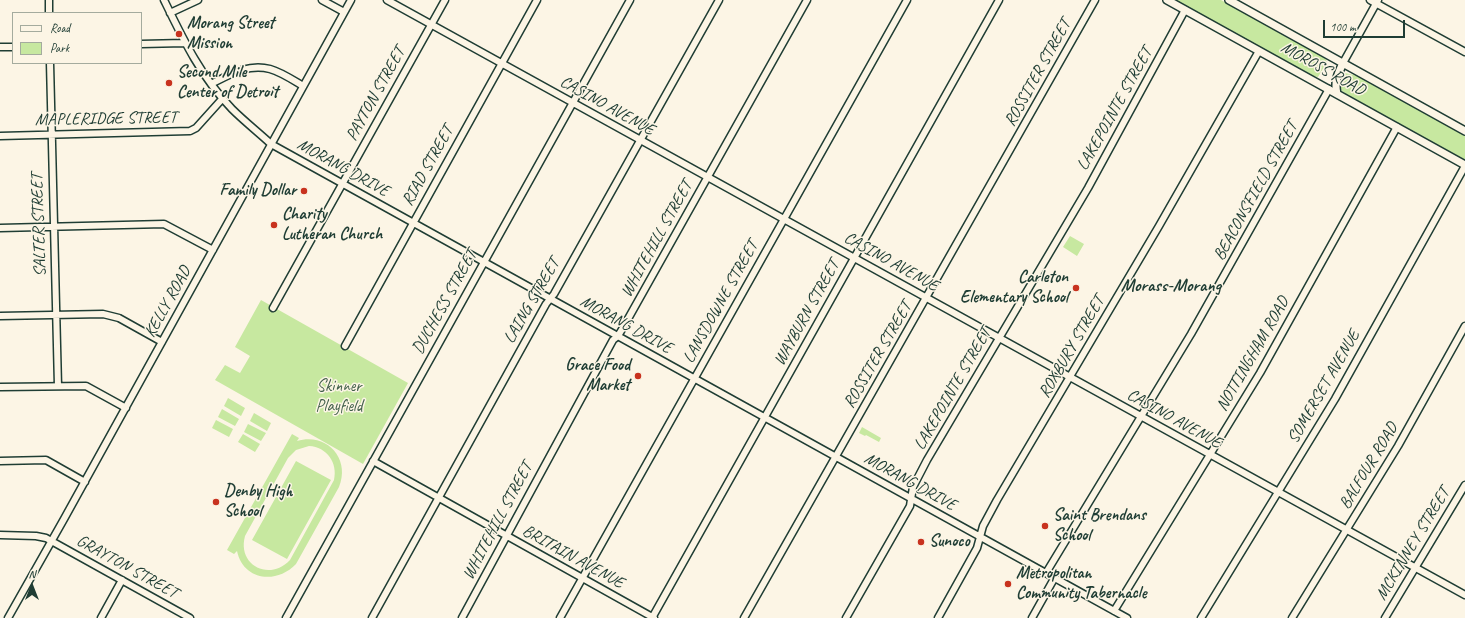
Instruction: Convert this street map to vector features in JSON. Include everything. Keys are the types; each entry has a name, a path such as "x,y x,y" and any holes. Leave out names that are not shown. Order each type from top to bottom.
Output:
{"main road":[{"name":"MOROSS ROAD","path":"1167,0 1465,165"},
{"name":"MOROSS ROAD","path":"1229,0 1465,131"},
{"path":"1337,94 1335,84 1343,63"}],"street":[{"path":"49,0 49,12"},
{"name":"MORANG DRIVE","path":"164,0 196,64 211,84 241,118 271,144 1126,618"},
{"path":"170,13 198,0"},
{"path":"322,0 344,12"},
{"name":"KELLY ROAD","path":"8,618 85,482 351,0"},
{"name":"CASINO AVENUE","path":"387,0 1465,595"},
{"name":"PAYTON STREET","path":"273,308 445,0"},
{"name":"RIAD STREET","path":"345,346 537,0"},
{"name":"DUCHESS STREET","path":"286,618 630,0"},
{"name":"LAING STREET","path":"372,618 546,304 557,288 719,0"},
{"name":"WHITEHILL STREET","path":"462,618 613,340 618,336 807,0"},
{"name":"LANSDOWNE STREET","path":"560,618 907,0"},
{"name":"WAYBURN STREET","path":"653,618 999,0"},
{"name":"ROSSITER STREET","path":"744,618 1095,0"},
{"path":"1370,0 1377,2 1465,52"},
{"path":"1343,63 1377,2"},
{"name":"LAKEPOINTE STREET","path":"846,618 910,506 913,487 927,460 1088,188 1185,10"},
{"path":"142,44 184,42"},
{"path":"0,47 12,47"},
{"name":"ROXBURY STREET","path":"938,618 977,548 984,526 997,500 1071,377 1259,51"},
{"name":"SALTER STREET","path":"50,64 58,386"},
{"path":"211,84 243,69 259,68 269,69 303,86"},
{"name":"BEACONSFIELD STREET","path":"1046,573 1191,334 1329,89"},
{"name":"MAPLERIDGE STREET","path":"0,136 190,131 196,128 223,98"},
{"name":"NOTTINGHAM ROAD","path":"1114,611 1260,373 1397,127"},
{"name":"SOMERSET AVENUE","path":"1201,618 1335,399 1465,165"},
{"path":"0,228 164,224 213,250"},
{"path":"0,316 111,315 162,342"},
{"name":"BALFOUR ROAD","path":"1292,618 1398,446 1465,326"},
{"path":"0,387 86,386 126,408"},
{"path":"0,461 46,460 85,482"},
{"name":"BRITAIN AVENUE","path":"374,460 653,618"},
{"name":"MCKINNEY STREET","path":"1385,618 1465,485"},
{"name":"GRAYTON STREET","path":"0,535 36,536 46,538 190,618"},
{"path":"1032,618 1054,577"},
{"path":"102,618 122,580"}],"green space":[{"path":"1174,0 1221,0 1325,58 1327,62 1318,77 1313,76"},
{"path":"1345,73 1358,76 1465,135 1465,160 1339,89 1339,84"},
{"path":"1070,236 1084,244 1077,256 1063,247"},
{"name":"Skinner Playfield","path":"261,300 408,383 363,464 215,380 225,365 240,373 250,356 235,347"},
{"path":"228,398 245,408 241,416 224,406"},
{"path":"222,409 239,419 235,426 218,417"},
{"path":"254,413 271,423 267,431 250,421"},
{"path":"216,420 233,429 229,437 212,428"},
{"path":"248,424 266,433 261,441 244,432"},
{"path":"862,427 881,438 879,442 859,433"},
{"path":"243,434 260,444 255,452 238,442"},
{"path":"292,434 299,438 297,441 308,439 317,440 326,444 333,450 339,457 342,466 342,476 339,487 296,564 288,571 279,575 270,577 261,576 246,568 240,561 237,551 234,554 227,550","holes":["309,446 315,447 326,453 333,462 335,474 334,480 290,560 273,570 264,570 257,567 250,562 246,555 244,546 245,536 288,458 296,450"]},
{"path":"296,461 331,480 287,559 252,540"}],"place":[{"name":"Morang Street Mission","path":"179,34"},
{"name":"Second Mile Center of Detroit","path":"169,83"},
{"name":"Family Dollar","path":"304,191"},
{"name":"Charity Lutheran Church","path":"274,225"},
{"name":"Carleton Elementary School","path":"1076,288"},
{"name":"Grace Food Market","path":"638,376"},
{"name":"Denby High School","path":"216,502"},
{"name":"Saint Brendans School","path":"1045,526"},
{"name":"Sunoco","path":"921,542"},
{"name":"Metropolitan Community Tabernacle","path":"1008,584"}],"district":[{"name":"Morass-Morang","path":"1171,286"}]}
